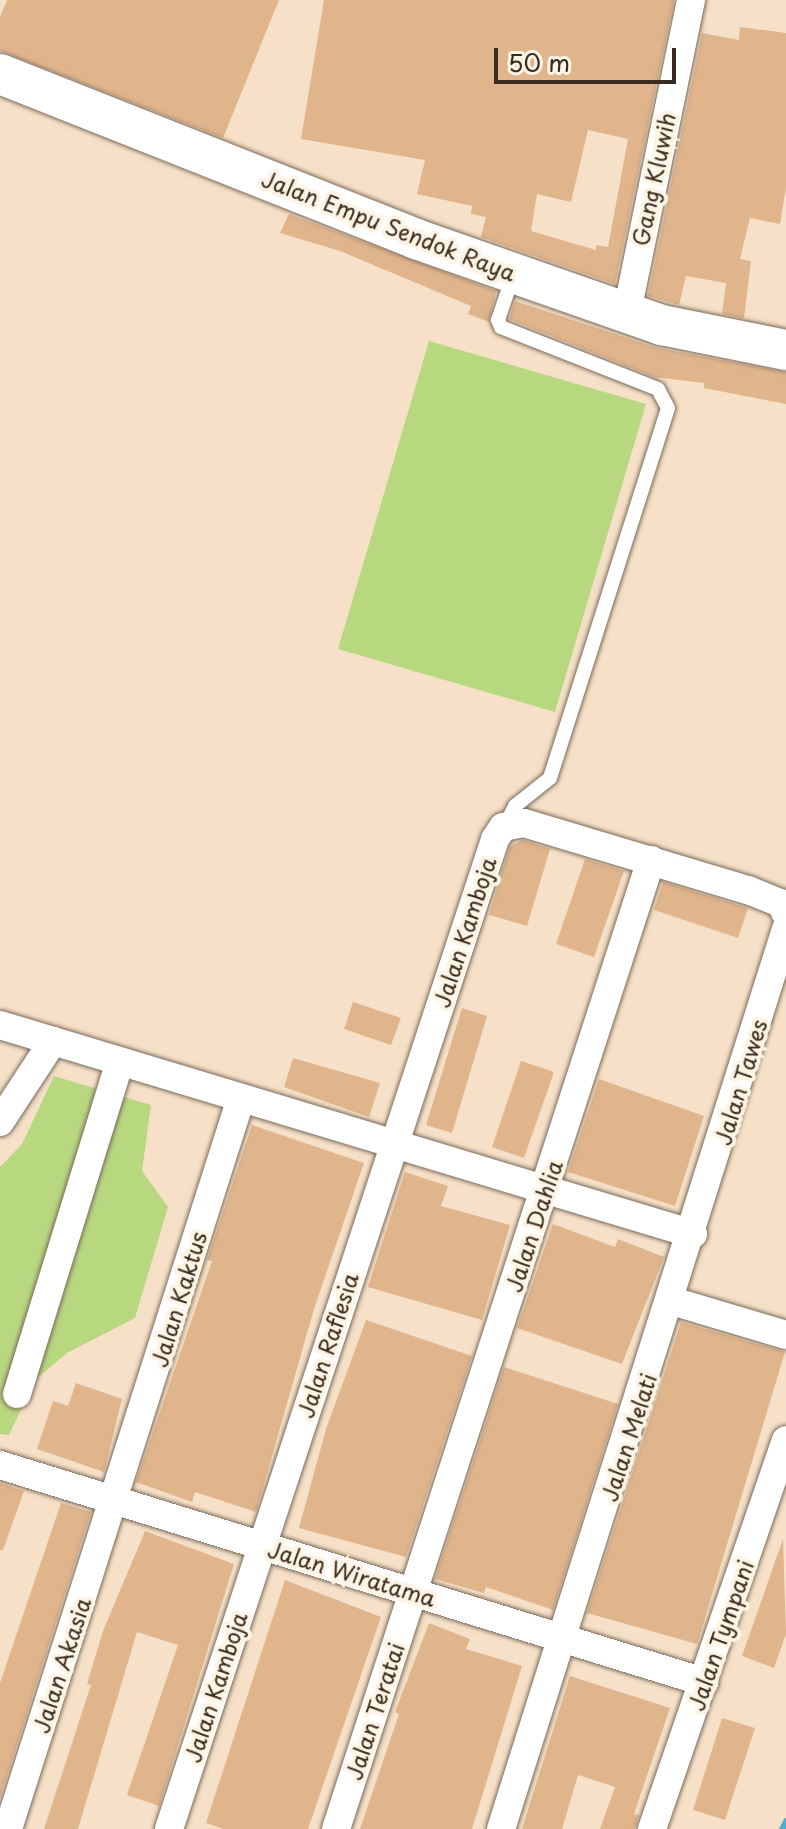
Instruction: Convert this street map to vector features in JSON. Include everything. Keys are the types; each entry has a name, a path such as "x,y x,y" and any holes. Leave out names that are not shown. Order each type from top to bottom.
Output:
{"main road":[{"name":"Jalan Empu Sendok Raya","path":"0,74 416,239 662,325 786,350"}],"street":[{"name":"Gang Kluwih","path":"627,312 691,0"},
{"path":"503,827 524,823 651,860 781,903 786,914"},
{"name":"Jalan Kamboja","path":"393,1144 495,839 503,827"},
{"name":"Jalan Dahlia","path":"412,1592 651,860"},
{"name":"Jalan Tawes","path":"693,1234 786,929"},
{"path":"0,1025 693,1234"},
{"path":"0,1122 53,1041"},
{"path":"17,1394 120,1062"},
{"name":"Jalan Kaktus","path":"115,1500 241,1098"},
{"name":"Jalan Raflesia","path":"261,1545 393,1144"},
{"name":"Jalan Melati","path":"501,1829 693,1234"},
{"path":"672,1301 786,1335"},
{"name":"Jalan Tympani","path":"652,1829 786,1440"},
{"name":"Jalan Wiratama","path":"0,1465 704,1682"},
{"name":"Jalan Akasia","path":"8,1829 115,1500"},
{"name":"Jalan Kamboja","path":"169,1829 261,1545"},
{"name":"Jalan Teratai","path":"336,1829 412,1592"}],"lane":[{"path":"503,827 515,806 550,778 668,408 658,389 501,327 498,320 514,272"}],"green space":[{"path":"429,341 646,404 555,712 338,649"},
{"path":"54,1076 151,1105 142,1171 168,1207 135,1318 67,1353 35,1380 9,1435 0,1434 0,1167 22,1144"}],"building":[{"path":"7,0 279,0 223,138 0,51 0,17"},
{"path":"324,0 674,0 615,284 481,237 486,217 471,214 472,206 417,194 425,160 301,139","holes":["588,130 628,139 608,247 596,245 596,250 531,231 537,194 571,202"]},
{"path":"740,27 786,33 786,187 780,224 750,218 740,259 751,261 744,318 722,314 726,283 686,276 679,305 648,296 702,33 739,40"},
{"path":"289,214 496,291 489,322 468,314 471,306 340,251 280,233"},
{"path":"515,301 657,348 786,372 786,404 704,388 704,383 654,377 509,319"},
{"path":"523,840 550,849 527,926 489,915 510,846"},
{"path":"585,859 624,871 594,957 556,944"},
{"path":"663,882 748,908 738,938 654,910"},
{"path":"353,1002 401,1018 391,1045 344,1029"},
{"path":"462,1008 487,1016 452,1133 426,1125"},
{"path":"293,1058 380,1083 369,1117 284,1087"},
{"path":"521,1061 554,1072 524,1158 492,1147"},
{"path":"599,1079 704,1116 675,1206 568,1172"},
{"path":"252,1125 364,1163 314,1309 256,1512 195,1492 192,1502 136,1482 212,1261 207,1260"},
{"path":"405,1172 448,1186 441,1206 510,1225 482,1320 368,1287"},
{"path":"553,1224 615,1247 618,1239 664,1257 622,1364 517,1328"},
{"path":"366,1320 472,1356 406,1557 299,1528 326,1429"},
{"path":"681,1322 785,1352 697,1644 587,1613"},
{"path":"504,1367 618,1404 553,1610 486,1587 484,1593 435,1579"},
{"path":"76,1383 122,1399 104,1472 37,1449 53,1401 68,1406"},
{"path":"0,1483 24,1491 3,1550 0,1550"},
{"path":"61,1503 91,1512 0,1798 0,1683"},
{"path":"145,1531 234,1564 159,1806 127,1795 178,1645 137,1632 78,1829 44,1829 91,1685 87,1684 103,1631"},
{"path":"783,1539 786,1634 774,1668 742,1656"},
{"path":"285,1580 381,1617 308,1829 223,1829 206,1823"},
{"path":"429,1623 470,1639 466,1649 522,1666 472,1829 360,1829 399,1714 395,1712"},
{"path":"570,1676 670,1708 634,1814 639,1815 635,1829 600,1829 615,1787 578,1775 562,1829 522,1829"},
{"path":"722,1718 755,1728 725,1820 693,1810"}],"waterway":[{"path":"782,1829 786,1821"}]}
